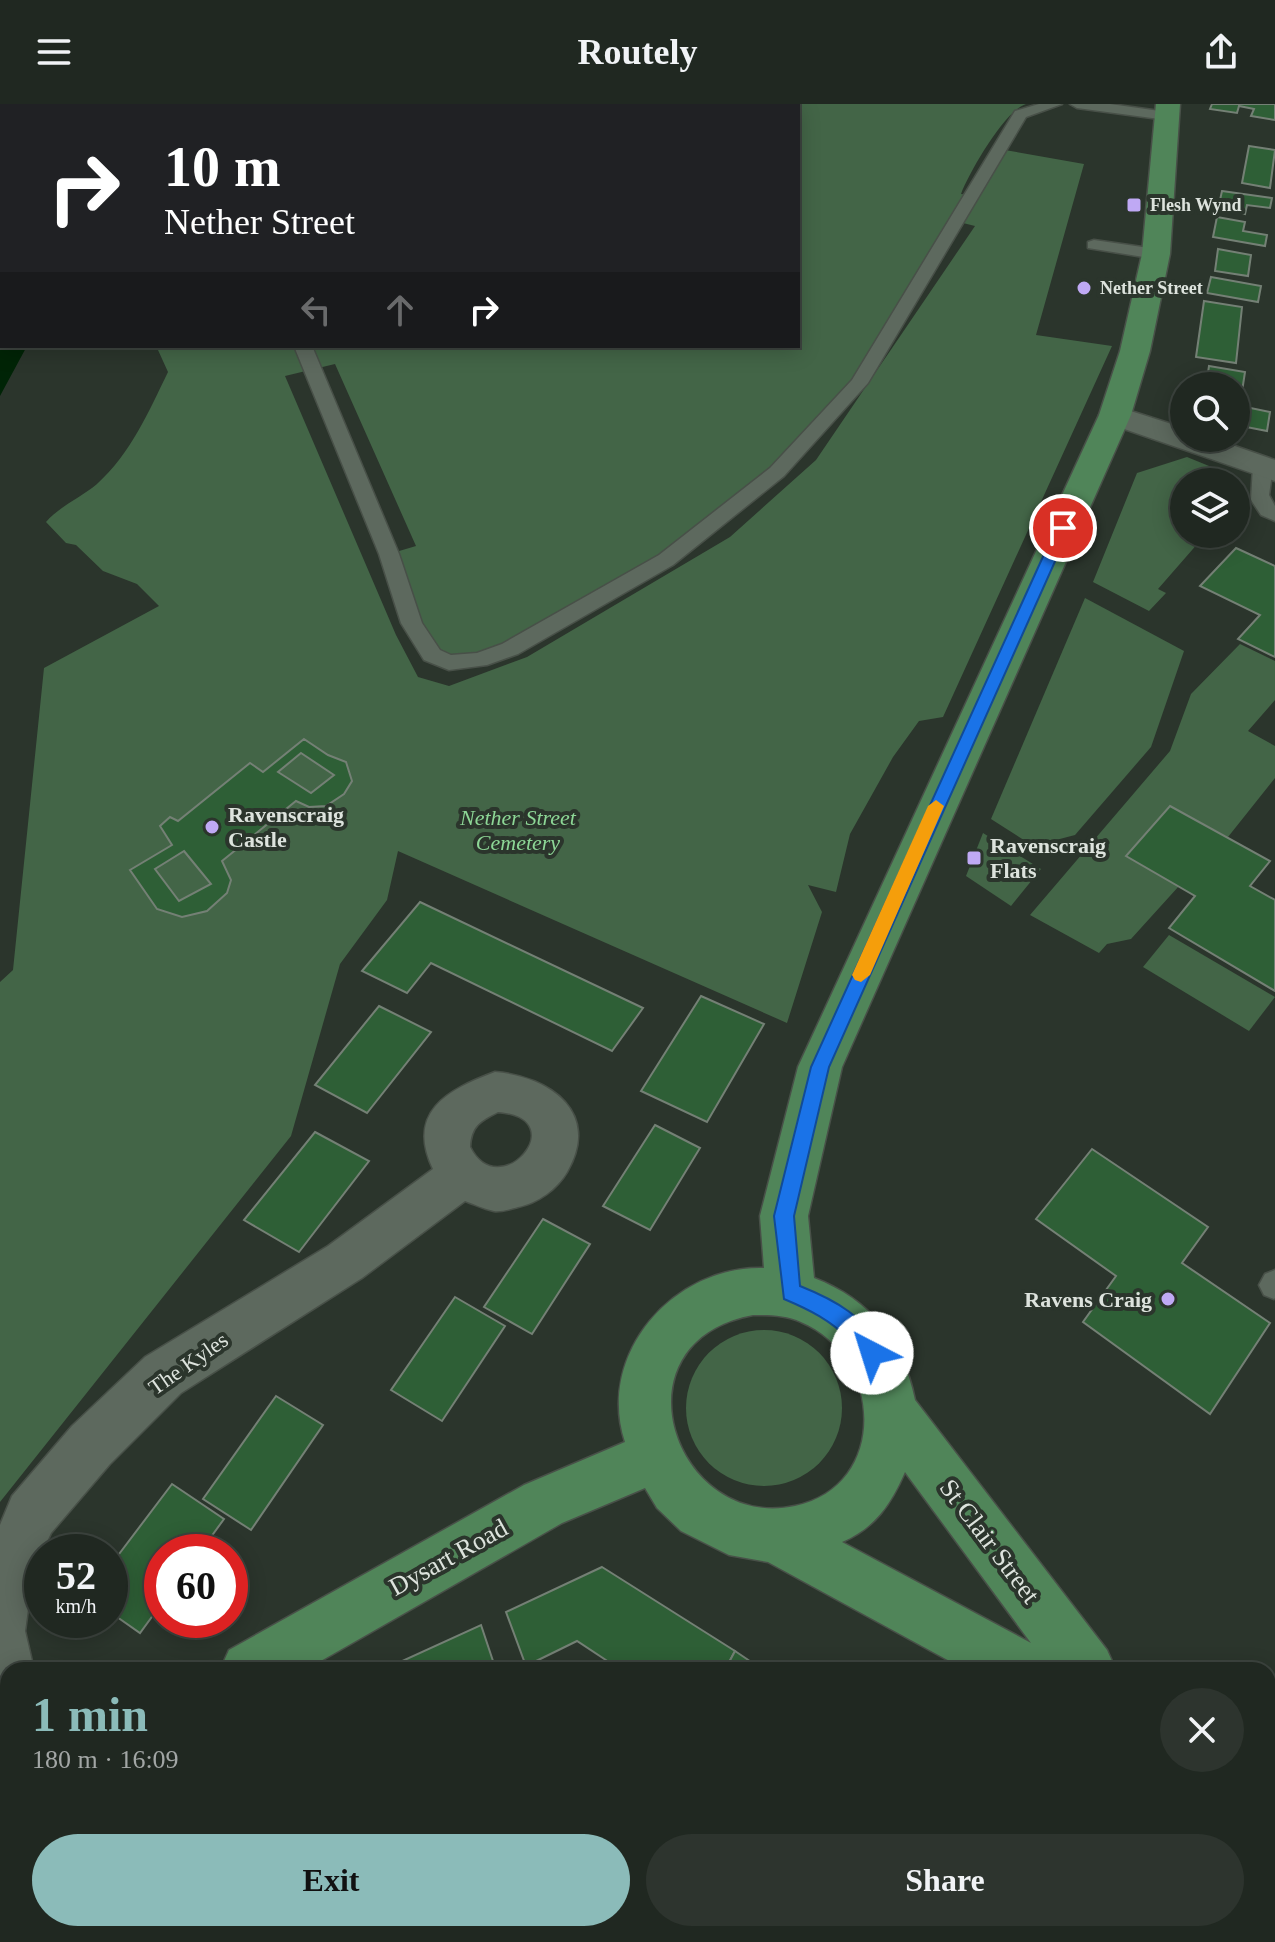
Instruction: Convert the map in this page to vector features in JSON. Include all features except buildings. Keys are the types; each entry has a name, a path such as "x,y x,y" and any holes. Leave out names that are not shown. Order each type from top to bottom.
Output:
{"main road":[{"path":"791,1292 784,1216 820,1067 1115,415 1135,351 1156,254 1168,110"},
{"path":"753,1289 791,1292 829,1308 861,1336 882,1371 892,1412 887,1449 872,1484 846,1511 812,1530 773,1535 736,1530 702,1514 674,1489 654,1457 644,1418 646,1380 660,1344 685,1316 717,1298 753,1289"},
{"name":"St Clair Street","path":"892,1412 1081,1662"},
{"name":"Dysart Road","path":"263,1662 543,1504 654,1457"},
{"path":"773,1535 1009,1662"}],"street":[{"path":"1115,415 1269,469"},
{"name":"The Kyles","path":"0,1622 3,1587 31,1515 101,1435 163,1375 345,1262 461,1176"},
{"path":"0,1640 4,1662"}],"lane":[{"path":"304,348 389,554 412,623 432,655 449,663 479,660 510,649 666,560 777,472 859,383 1020,114 1055,104"},
{"path":"1077,104 1168,110"},
{"path":"1094,245 1156,254"},
{"path":"1269,469 1259,499 1263,509 1275,515"}],"green space":[{"name":"Nether Street Cemetery","path":"800,104 1026,104 998,130 961,194 971,195 999,149 1084,164 1036,335 1112,346 943,717 919,721 893,757 850,834 836,892 808,885 822,912 787,1023 398,851 387,900 340,964 291,1136 0,1502 0,982 13,970 44,668 159,606 137,584 103,571 76,545 66,543 46,522 97,484 129,446 168,372 158,350 800,348","holes":["955,221 975,226 816,460 730,537 527,657 449,686 418,677 396,635 285,376 335,364 416,546 389,554 432,655 479,660 666,560 777,472 859,383"]},
{"path":"1187,457 1214,468 1170,468 1170,548 1194,548 1158,589 1166,593 1149,611 1093,582 1137,473"},
{"path":"1085,598 1184,651 1151,747 1075,835 1033,846 991,819"},
{"path":"1240,644 1275,661 1275,700 1248,731 1275,746 1275,778 1228,837 1170,806 1126,856 1179,886 1131,939 1107,944 1099,953 1030,915 1170,751 1191,694"},
{"path":"983,833 1041,869 1011,906 966,876"},
{"path":"1169,935 1275,997 1249,1031 1143,967"},
{"path":"764,1330 794,1336 819,1353 836,1378 842,1408 836,1438 819,1463 794,1480 764,1486 734,1480 709,1463 692,1438 686,1408 692,1378 709,1353 734,1336"}],"shaded area":[{"path":"0,348 26,348 0,396"}],"slow traffic":[{"path":"861,975 936,806"}],"place":[{"name":"Flesh Wynd","path":"1134,205"},
{"name":"Nether Street","path":"1084,288"},
{"name":"Ravenscraig Castle","path":"212,827"},
{"name":"Ravenscraig Flats","path":"974,858"},
{"name":"Ravens Craig","path":"1168,1299"}],"route":[{"path":"872,1353 861,1336 829,1308 791,1292 784,1216 820,1067 1063,528"}]}
